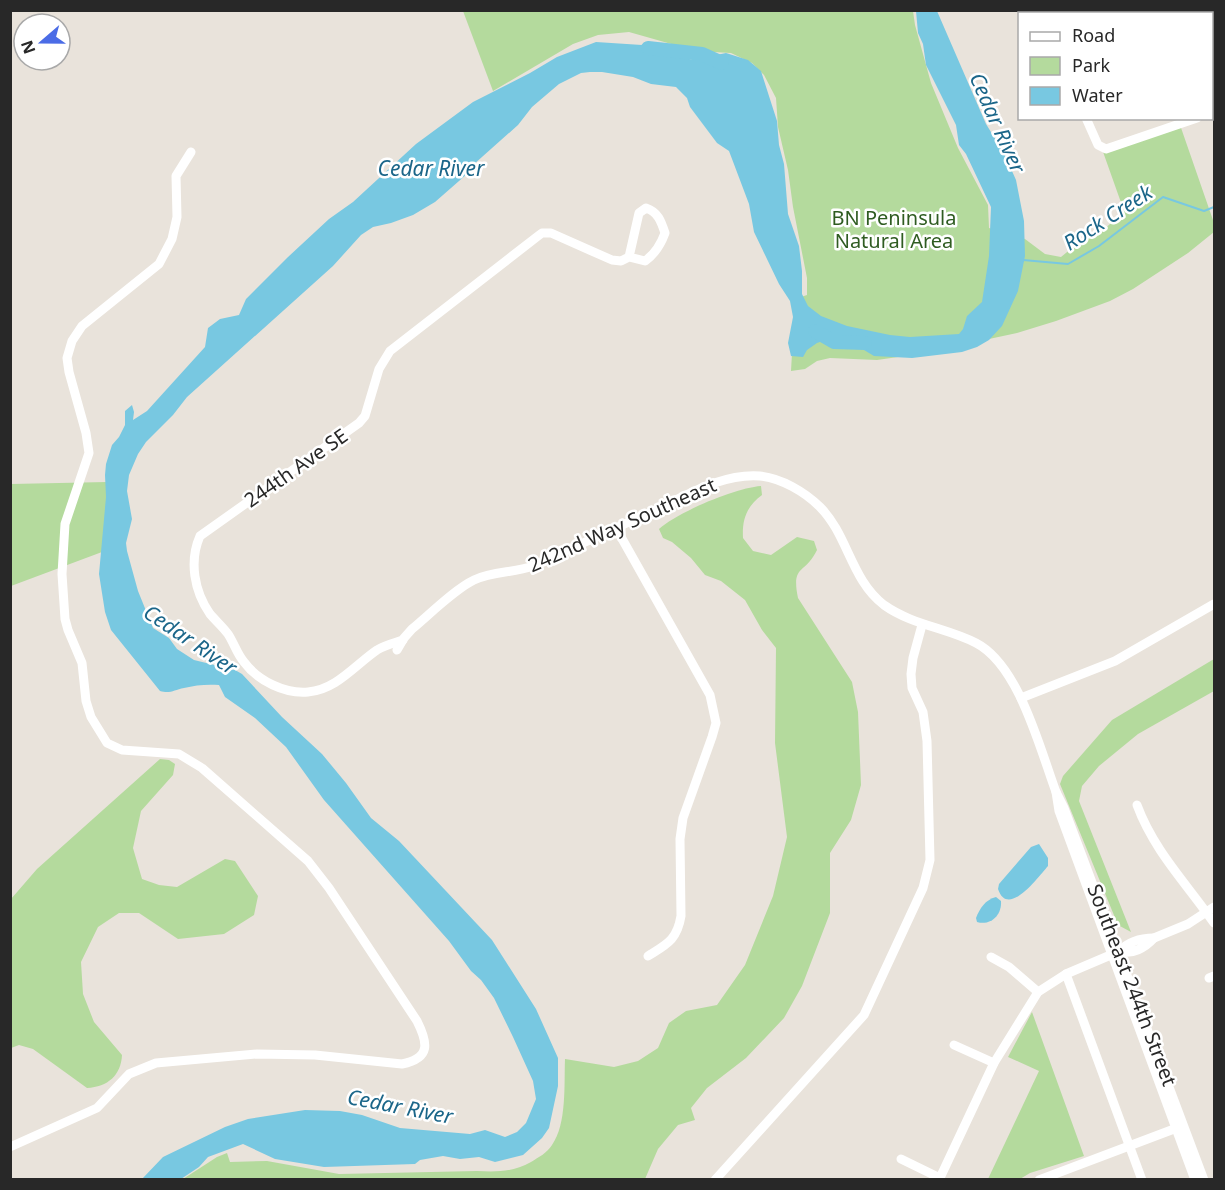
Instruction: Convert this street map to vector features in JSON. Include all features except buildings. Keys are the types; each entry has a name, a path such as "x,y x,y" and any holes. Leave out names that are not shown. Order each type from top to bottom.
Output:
{"street":[{"path":"1087,120 1101,148 1110,149 1191,120"},
{"path":"10,1147 97,1108 129,1074 156,1063 257,1054 315,1055 402,1064 413,1062 425,1049 424,1036 417,1022 329,888 308,861 202,768 179,754 122,750 107,743 90,717 82,663 65,619 62,574 66,524 89,453 86,433 69,372 68,358 72,341 82,327 159,264 175,228 176,176 191,152"},
{"name":"244th Ave SE","path":"403,640 380,649 328,687 309,692 285,691 251,670 243,661 229,636 210,613 193,568 195,548 201,536 359,423 365,416 379,369 390,351 542,233 551,233 612,260 621,261 629,257 645,261 652,256 665,233 658,215 653,210 646,208 639,213 629,257"},
{"name":"242nd Way Southeast","path":"397,650 412,629 473,580 486,575 533,566 723,480 761,476 780,482 810,498 824,512 831,520 862,582 871,594 886,606 922,625 976,642 984,648"},
{"path":"616,528 710,695 716,723 683,818 680,839 681,916 679,928 669,943 648,956"},
{"path":"1021,698 1114,661 1215,604"},
{"path":"715,1179 864,1015 923,888 930,860 927,741 923,712 912,688 911,674 922,625"},
{"name":"Southeast 244th Street","path":"984,648 1004,667 1021,698 1064,808 1180,1126 1204,1179"},
{"path":"1137,805 1146,829 1165,859 1211,909 1215,923"},
{"path":"1156,866 1165,859"},
{"path":"901,1159 940,1179 994,1063 1038,992 1066,974 1116,953 1128,954 1148,945 1154,939 1188,924 1211,909"},
{"path":"991,957 1009,967 1038,992"},
{"path":"1066,974 1142,1179"},
{"path":"954,1045 994,1063"},
{"path":"1044,1179 1180,1126"},
{"name":"Southeast 244th Street","path":"1180,1126 1195,1179"}],"green space":[{"name":"BN Peninsula Natural Area","path":"463,11 913,11 931,83 958,148 988,205 989,228 1025,239 1045,254 1061,257 1083,239 1098,235 1124,211 1102,149 1179,122 1214,223 1214,232 1188,253 1133,289 1110,301 1056,321 1017,333 919,354 877,360 830,358 817,361 805,369 791,371 795,299 807,295 807,278 778,127 776,98 764,75 752,63 731,53 696,51 629,32 598,35 573,44 493,91"},
{"path":"107,482 108,496 102,552 11,586 11,484"},
{"path":"761,486 762,495 752,504 746,514 743,538 753,551 771,555 797,537 814,541 817,550 800,571 796,580 798,598 852,682 858,712 861,785 851,820 830,853 830,913 802,986 784,1018 746,1058 707,1088 691,1108 695,1120 678,1125 658,1149 645,1179 183,1179 227,1153 230,1162 267,1161 339,1174 498,1171 518,1168 545,1153 557,1136 564,1104 565,1059 614,1067 638,1061 658,1048 669,1023 686,1011 717,1005 745,965 773,896 787,837 775,743 776,648 762,630 745,600 721,581 705,575 691,558 672,542 663,538 659,529 679,515 707,502 737,491"},
{"path":"1214,659 1214,691 1138,734 1099,766 1082,786 1079,801 1131,932 1118,925 1060,784 1063,776 1112,720"},
{"path":"160,759 169,760 175,764 173,775 141,811 133,848 142,879 159,885 177,887 225,859 235,861 258,896 254,915 224,934 178,939 139,913 119,913 98,927 81,962 83,994 94,1022 122,1055 119,1068 112,1079 101,1085 87,1088 33,1049 19,1045 11,1048 11,899 37,869"},
{"path":"1032,1012 1084,1156 1030,1173 1020,1179 988,1179 1039,1071 1008,1057"}],"water":[{"path":"916,11 937,11 986,124 1004,153 1016,180 1024,221 1025,256 1018,291 1002,326 989,340 977,347 962,352 912,358 874,356 854,344 834,337 817,343 807,350 803,357 791,356 788,343 793,317 790,301 779,284 754,232 749,204 729,151 717,143 690,107 687,98 676,87 651,84 633,77 602,72 581,73 559,84 532,107 518,125 435,202 413,215 373,227 361,235 333,266 187,397 138,454 129,475 127,491 132,519 126,543 138,591 153,628 169,638 177,649 194,660 235,670 242,674 282,717 322,754 371,818 399,841 492,940 536,1009 558,1058 558,1086 549,1128 542,1138 523,1155 495,1162 479,1157 460,1159 443,1156 420,1160 415,1164 324,1167 275,1159 243,1144 208,1157 199,1167 181,1179 142,1179 163,1157 225,1127 248,1119 305,1110 340,1111 362,1115 400,1128 470,1134 485,1130 505,1137 517,1132 526,1123 536,1099 533,1081 494,998 449,941 324,800 286,747 255,718 225,697 219,685 197,685 169,692 160,691 111,630 105,612 99,574 106,497 105,475 112,445 125,425 125,411 132,405 133,420 147,411 205,347 208,328 220,319 239,315 246,299 288,257 416,144 473,102 557,57 596,42 642,45 665,50 692,60 726,53 748,60 761,71 777,121 779,145 784,164 788,214 799,246 802,294 808,306 821,316 847,326 890,335 910,337 959,334 967,316 982,302 989,256 991,207 966,154 959,145 956,125 926,65 923,44 918,33"},
{"path":"1039,844 1048,858 1048,866 1031,886 1016,898 1003,897 998,889 999,884 1031,847"},
{"path":"996,897 1001,901 998,915 991,921 977,922 976,918 981,908 986,902"}],"waterway":[{"name":"Cedar River","path":"648,48 702,54 722,63"},
{"name":"Rock Creek","path":"1023,260 1068,264 1099,246 1163,197 1204,211 1214,207"},
{"name":"Cedar River","path":"815,331 834,342 865,343"}]}
